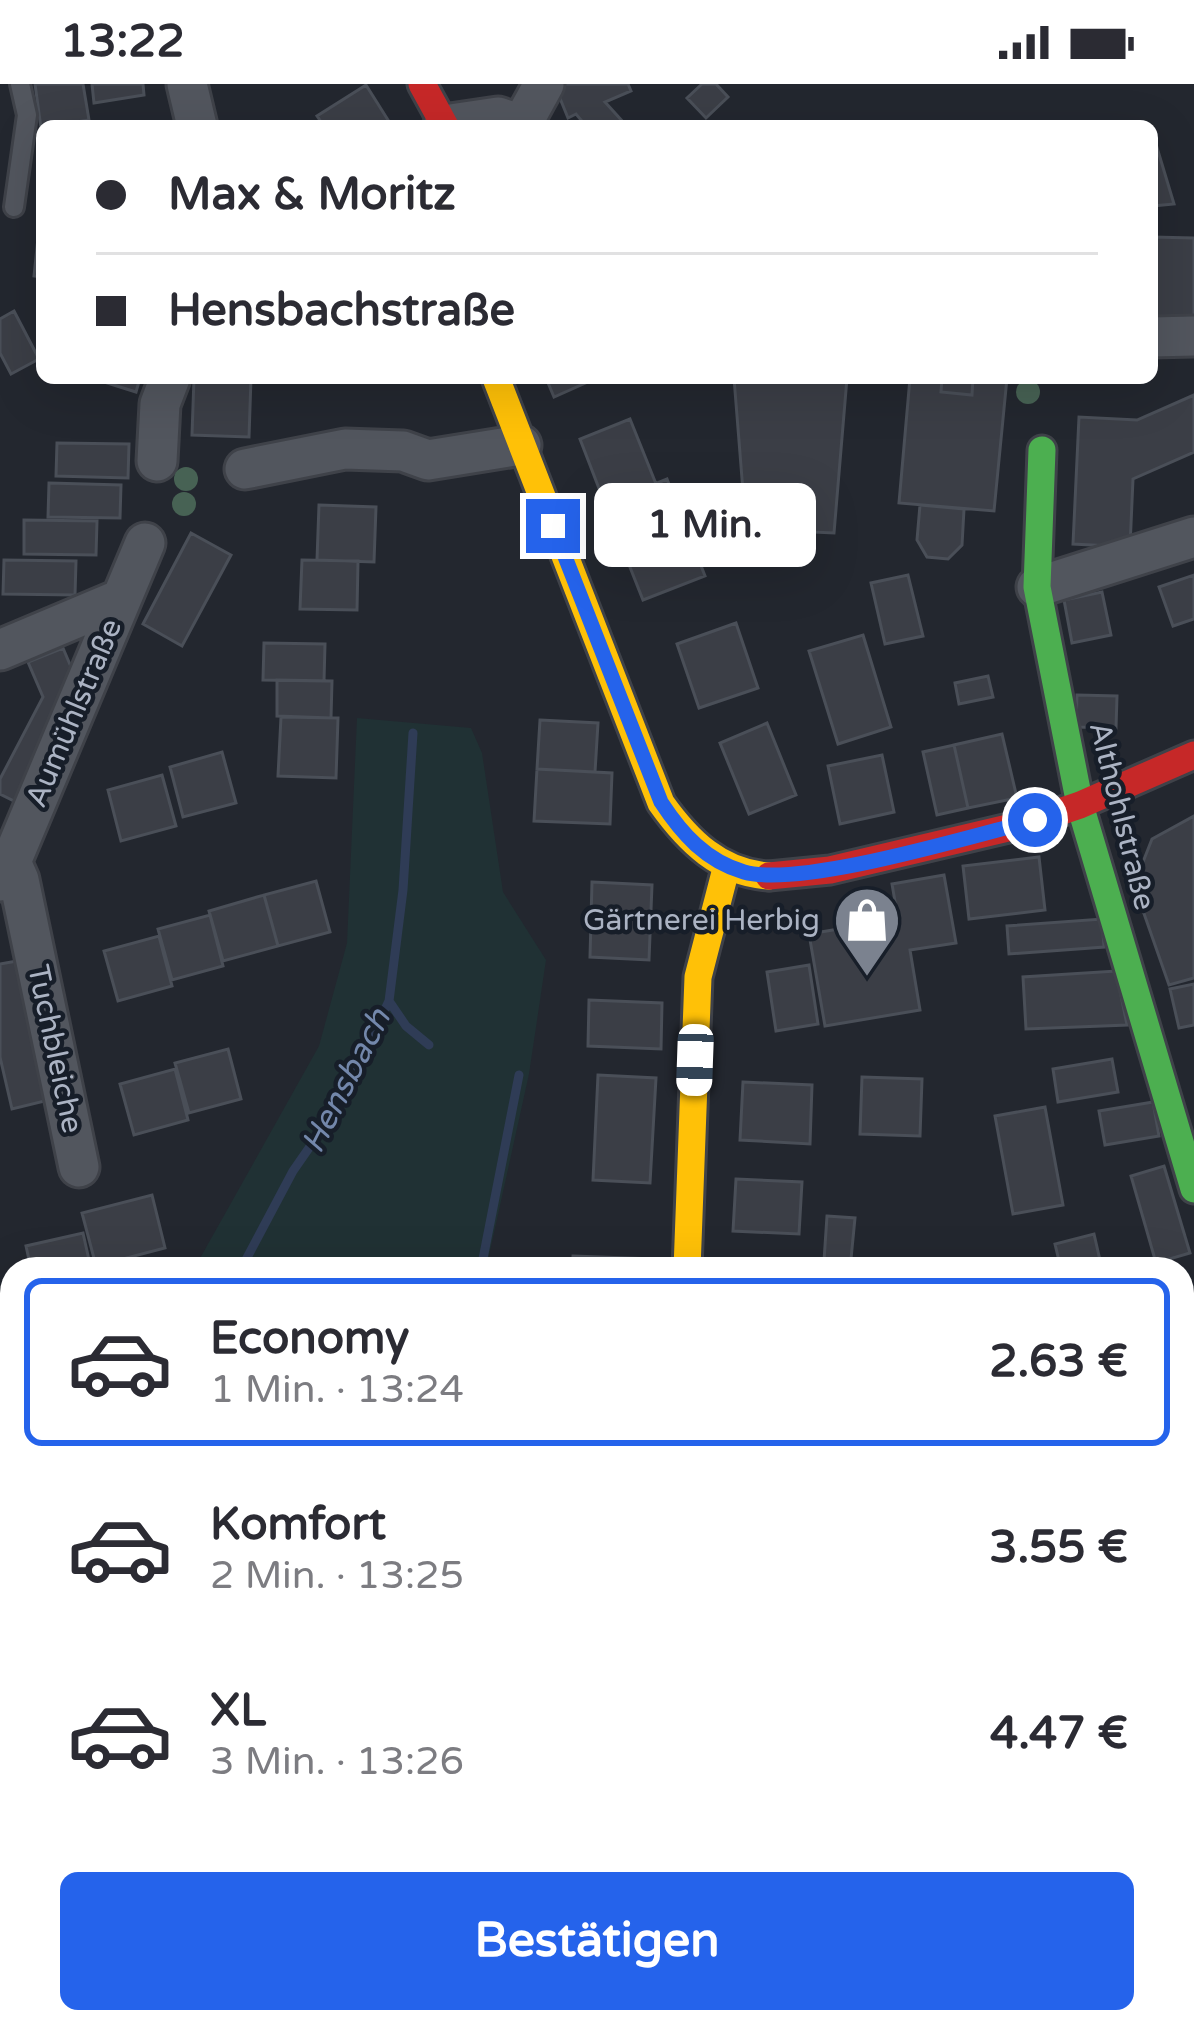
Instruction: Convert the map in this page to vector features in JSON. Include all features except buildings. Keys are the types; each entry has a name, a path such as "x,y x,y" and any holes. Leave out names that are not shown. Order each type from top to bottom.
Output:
{"street":[{"path":"187,84 196,120"},
{"path":"422,84 441,120"},
{"path":"526,120 544,84"},
{"path":"478,120 507,120"},
{"path":"1158,338 1194,337"},
{"path":"157,460 160,404 168,384"},
{"path":"498,384 661,802 680,831 727,866 770,876 811,873 1035,820 1194,755"},
{"path":"245,469 344,448 404,451 428,460 521,445"},
{"name":"Althohlstraße","path":"1042,450 1036,587 1080,805 1184,1115 1194,1189"},
{"path":"1036,587 1194,537"},
{"name":"Aumühlstraße","path":"6,871 145,543"},
{"path":"0,650 121,599"},
{"path":"687,1257 698,976 727,866"},
{"name":"Tuchbleiche","path":"6,871 24,903 80,1167"}],"lane":[{"path":"14,207 27,115 20,84"}],"shaded area":[{"path":"357,718 471,728 482,753 503,892 546,960 529,1074 489,1257 201,1257 319,1046 347,943"}],"waterway":[{"name":"Hensbach","path":"247,1257 293,1171 341,1102 389,1001 403,890 413,733"},
{"path":"389,1001 406,1026 429,1045"},
{"path":"483,1257 519,1075"}],"traffic: fast":[{"path":"1042,450 1037,587 1080,805 1194,1189"}],"traffic: slow":[{"path":"498,384 661,803 682,830 720,862 769,876"},
{"path":"687,1257 698,977 727,865"}],"traffic: jam":[{"path":"422,84 442,120"},
{"path":"769,876 830,870 1021,825 1194,755"}],"place":[{"name":"Gärtnerei Herbig","path":"867,979"}],"route":[{"path":"553,526 661,802 680,831 704,852 747,873 811,873 1035,820"}]}
